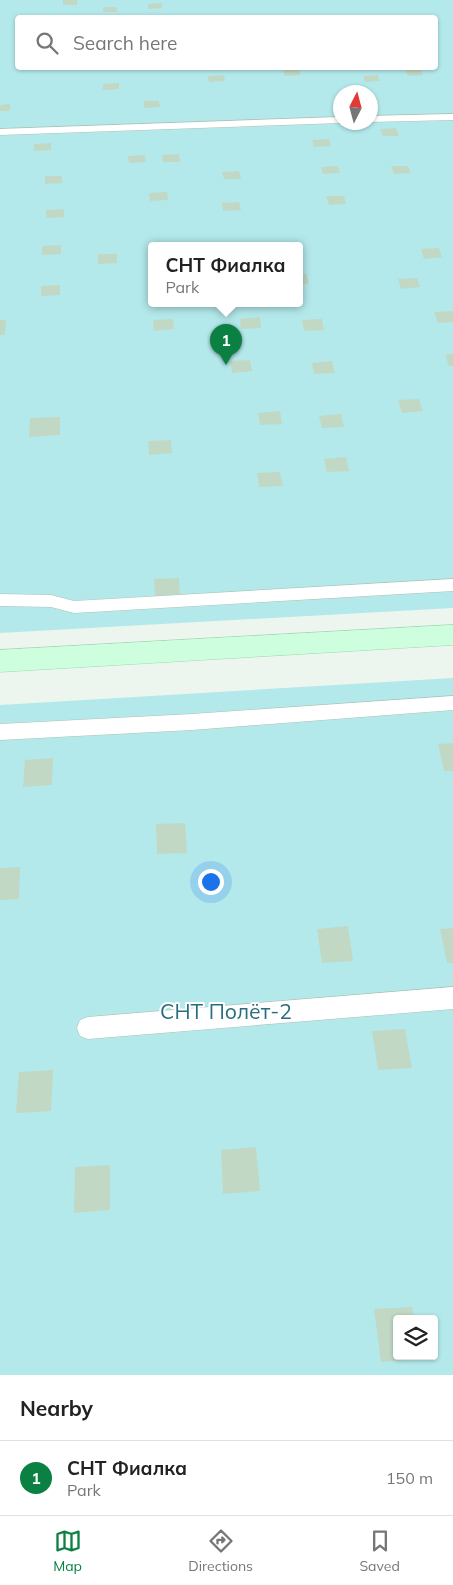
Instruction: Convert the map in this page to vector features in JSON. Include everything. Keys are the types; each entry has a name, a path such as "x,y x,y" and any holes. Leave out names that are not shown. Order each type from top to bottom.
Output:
{"street":[{"path":"0,661 453,635"}],"lane":[{"path":"378,120 453,117"},
{"path":"0,132 333,120"},
{"path":"0,600 51,602 74,607 453,585"},
{"path":"0,732 192,722 453,703"},
{"path":"88,1028 453,998"}],"green space":[{"path":"0,0 453,0 453,608 0,633"},
{"name":"СНТ Полёт-2","path":"453,678 453,1375 0,1375 0,705"}],"building":[{"path":"63,0 77,0 77,5 63,5"},
{"path":"162,3 162,8 148,9 148,4"},
{"path":"103,7 117,7 117,12 103,12"},
{"path":"283,70 299,70 300,75 285,76"},
{"path":"405,70 420,70 423,75 408,76"},
{"path":"224,75 225,81 209,82 208,76"},
{"path":"378,75 380,81 365,82 363,76"},
{"path":"119,83 119,89 103,90 103,84"},
{"path":"144,101 159,101 160,107 144,108"},
{"path":"10,104 10,111 0,111 0,105"},
{"path":"396,128 399,136 383,136 380,129"},
{"path":"329,139 331,146 314,147 312,140"},
{"path":"51,143 51,150 34,151 34,144"},
{"path":"179,154 180,162 163,162 162,155"},
{"path":"145,155 146,162 129,163 128,156"},
{"path":"338,166 340,173 323,174 321,167"},
{"path":"391,166 408,166 411,173 394,174"},
{"path":"239,171 241,179 224,179 222,172"},
{"path":"45,176 62,176 62,183 45,184"},
{"path":"167,192 168,200 150,201 149,193"},
{"path":"326,196 344,196 346,204 329,205"},
{"path":"239,202 241,210 223,211 222,203"},
{"path":"64,209 64,217 46,218 46,210"},
{"path":"61,245 61,254 42,255 42,246"},
{"path":"439,248 442,257 424,259 421,249"},
{"path":"98,254 117,254 117,263 98,264"},
{"path":"303,274 307,274 309,284 303,284"},
{"path":"417,278 420,287 401,289 398,279"},
{"path":"60,285 60,295 41,296 41,286"},
{"path":"453,311 453,322 438,323 434,312"},
{"path":"260,317 261,328 241,329 240,319"},
{"path":"173,319 174,329 154,331 153,320"},
{"path":"322,319 324,330 304,331 302,320"},
{"path":"0,320 6,320 5,335 0,335"},
{"path":"453,354 453,366 449,366 445,355"},
{"path":"250,360 252,371 232,373 230,361"},
{"path":"332,361 335,373 314,374 312,363"},
{"path":"419,399 423,411 402,413 398,400"},
{"path":"280,411 282,424 260,425 258,413"},
{"path":"341,414 344,427 322,428 319,416"},
{"path":"60,417 60,435 29,437 30,418"},
{"path":"171,440 172,453 149,455 148,441"},
{"path":"346,457 349,471 327,472 324,459"},
{"path":"280,472 283,486 259,487 257,473"},
{"path":"179,578 180,594 155,596 154,579"},
{"path":"453,743 453,771 444,771 438,744"},
{"path":"53,758 52,785 23,787 25,760"},
{"path":"185,823 187,853 157,854 156,824"},
{"path":"20,867 19,899 0,900 0,868"},
{"path":"348,926 353,961 322,963 317,929"},
{"path":"453,928 453,963 447,963 440,929"},
{"path":"405,1029 412,1068 378,1070 372,1031"},
{"path":"53,1070 51,1111 16,1113 19,1072"},
{"path":"256,1147 260,1191 223,1194 221,1150"},
{"path":"110,1165 110,1210 74,1213 75,1167"},
{"path":"412,1307 413,1315 393,1315 393,1360 407,1360 381,1362 374,1309"}],"place":[{"name":"СНТ Фиалка","path":"226,365"}]}
